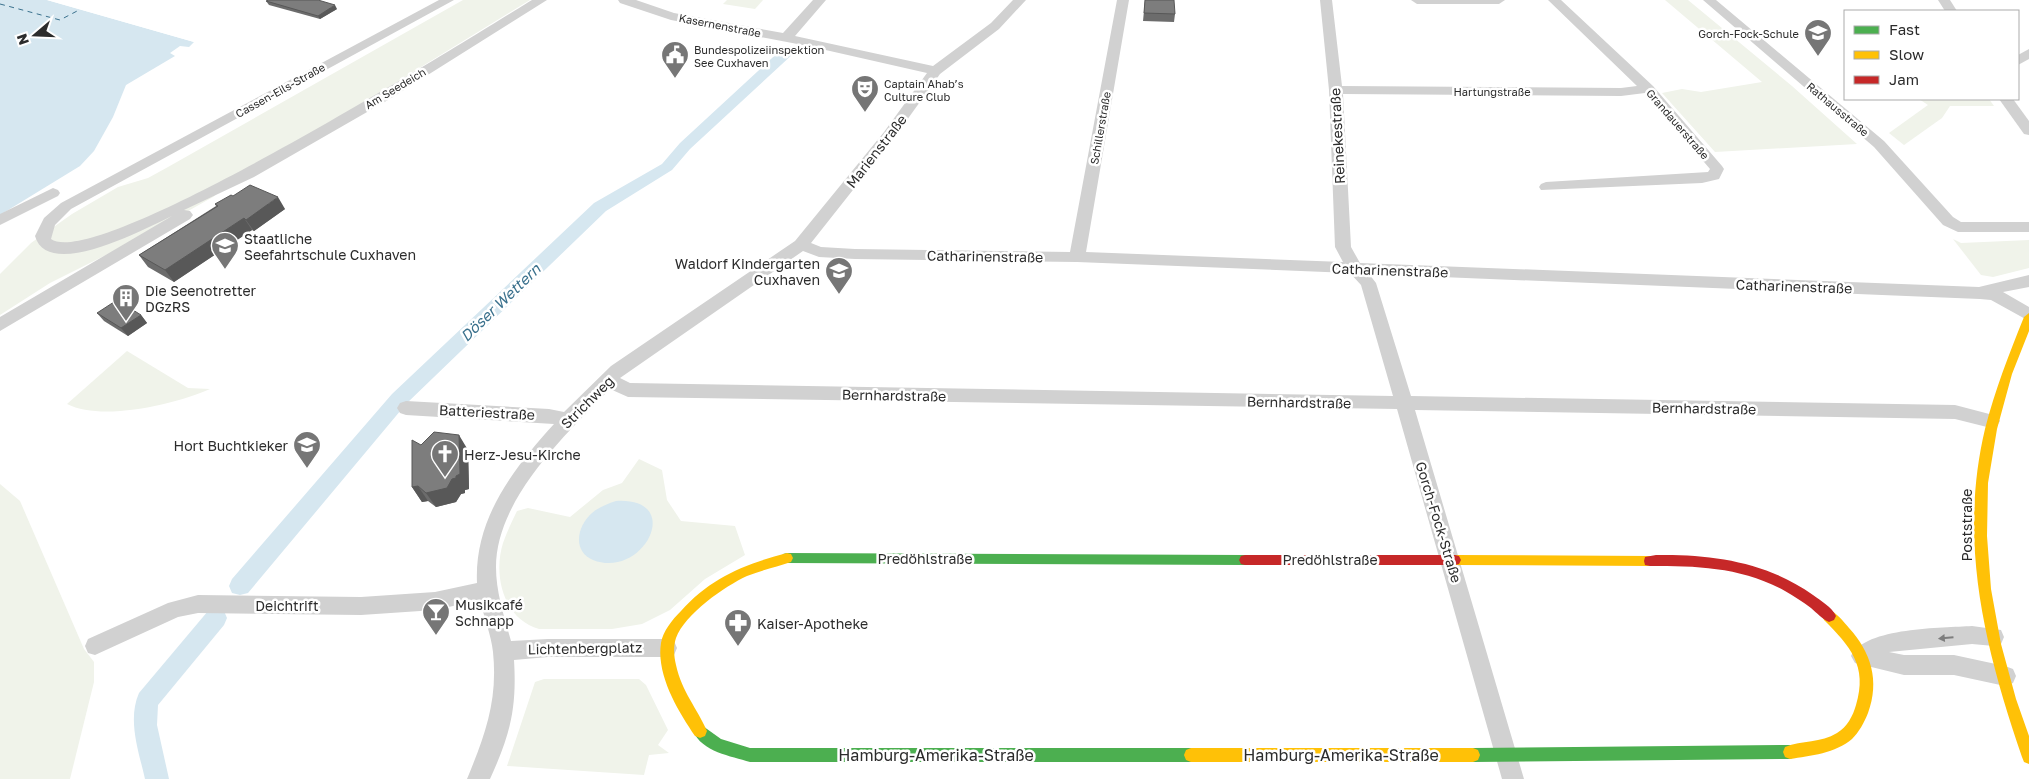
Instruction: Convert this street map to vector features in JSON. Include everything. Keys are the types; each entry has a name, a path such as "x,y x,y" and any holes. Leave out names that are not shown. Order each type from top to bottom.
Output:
{"street":[{"name":"Cassen-Eils-Straße","path":"112,180 448,0"},
{"name":"Am Seedeich","path":"112,180 66,206 52,217 44,228 42,236 44,242 63,249 94,244 112,238 248,174 383,97 541,0"},
{"name":"Kasernenstraße","path":"624,0 671,16 786,38 935,71"},
{"path":"786,38 820,0"},
{"name":"Marienstraße","path":"752,280 801,245 889,136 935,71 995,26 1020,0"},
{"name":"Schillerstraße","path":"1078,257 1123,0"},
{"name":"Reinekestraße","path":"1326,0 1336,90 1343,247 1356,269"},
{"path":"1417,0 1499,0"},
{"name":"Grandauerstraße","path":"1546,187 1714,176 1717,169 1648,89 1554,0"},
{"name":"Rathausstraße","path":"1709,0 1879,144 1948,221 1958,227 2029,227"},
{"name":"Hartungstraße","path":"1336,90 1621,92 1648,89"},
{"path":"2007,100 2029,131"},
{"name":"Am Seedeich","path":"0,325 219,194 248,174"},
{"path":"0,220 52,193"},
{"name":"Catharinenstraße","path":"801,245 819,252 848,254 1078,257 1980,293 1995,295 2029,316"},
{"name":"Gorch-Fock-Straße","path":"1356,269 1368,283 1451,559 1513,779"},
{"name":"Strichweg","path":"478,779 491,752 500,722 505,694 503,651 487,589 487,556 497,517 532,460 608,380 640,355 752,280"},
{"name":"Catharinenstraße","path":"1980,293 2029,281"},
{"name":"Poststraße","path":"2029,316 2010,362 1991,421 1981,482 1979,548 1984,595 1994,637 2021,736 2029,757"},
{"name":"Bernhardstraße","path":"608,380 628,390 1954,412 1991,421"},
{"name":"Batteriestraße","path":"406,408 549,416 568,420"},
{"name":"Predöhlstraße","path":"667,648 673,629 703,594 724,578 752,566 788,558 1451,559 1704,561 1743,568 1782,582 1815,602 1862,656"},
{"name":"Deichtrift","path":"95,646 175,609 198,604 362,606 435,601 487,589"},
{"path":"1862,656 1888,642 1972,635 1994,637"},
{"name":"Lichtenbergplatz","path":"503,651 548,648 667,648"},
{"name":"Hamburg-Amerika-Straße","path":"667,648 673,676 685,708 696,726 715,744 750,755 1787,753 1818,747 1847,734 1862,714 1867,686 1862,656"},
{"path":"1862,656 1904,664 1954,665 2005,676"}],"shaded area":[{"path":"0,0 47,0 194,42 189,47 180,46 170,53 175,56 126,85 113,117 94,151 80,166 0,215"},
{"path":"463,0 530,0 343,115 253,166 213,197 142,237 50,283 0,315 0,274 31,243 72,214 118,187 148,178"},
{"path":"727,0 763,0 755,9 723,4"},
{"path":"1665,0 1688,0 1792,86 1857,144 1715,152 1662,93 1682,89 1701,92 1762,82"},
{"path":"1920,100 1990,100 1994,106 1950,106 1942,118 1904,145 1889,133 1928,105"},
{"path":"1953,239 1961,243 2029,240 2029,268 1993,277 1981,275"},
{"path":"127,351 188,388 210,389 196,395 139,409 99,411 82,409 67,404"},
{"path":"639,459 662,470 667,500 681,521 735,526 745,555 705,579 670,610 642,624 612,629 539,629 527,624 509,606 504,594 499,569 503,543 517,511 528,508 570,517 603,490 622,483"},
{"path":"0,484 20,501 84,649 94,662 94,682 70,779 0,779"},
{"path":"616,501 637,503 649,511 653,523 649,536 641,549 628,559 611,563 593,560 582,551 579,538 580,531 592,513"},
{"path":"544,679 639,679 646,685 668,730 658,745 669,753 649,755 644,775 507,766 535,682"}],"pier":[{"path":"47,0 55,0 197,42 194,42"}],"building":[{"path":"318,0 335,5 318,16 266,1"},
{"path":"1145,0 1174,0 1175,14 1144,13"},
{"path":"250,185 278,197 246,220 244,218 165,270 139,255 218,206 215,204 231,195 233,196"},
{"path":"117,300 141,315 121,328 97,313"},
{"path":"434,432 459,435 460,474 452,479 447,488 426,493 418,486 412,487 412,440 421,445"}],"waterway":[{"name":"Döser Wettern","path":"240,586 399,399 600,207 667,167 685,146 789,50"},
{"name":"Döser Wettern","path":"157,779 145,725 147,701 216,618"}],"ferry route":[{"path":"0,4 60,20 79,10"}],"traffic: fast":[{"path":"787,558 1245,560"},
{"path":"700,731 717,745 750,755 1191,755"},
{"path":"1473,755 1790,752"}],"traffic: slow":[{"path":"2029,317 2006,374 1991,429 1982,483 1980,536 1984,589 1994,644 2009,699 2029,757"},
{"path":"700,731 688,713 672,677 667,653 671,635 680,621 697,602 720,584 744,572 787,558"},
{"path":"1455,560 1650,561"},
{"path":"1790,752 1823,746 1842,738 1857,722 1862,710 1868,682 1866,669 1856,647 1829,616"},
{"path":"1191,755 1473,755"}],"traffic: jam":[{"path":"1245,560 1455,560"},
{"path":"1650,561 1704,561 1738,567 1771,578 1787,586 1829,616"}],"place":[{"name":"Gorch-Fock-Schule","path":"1818,57"},
{"name":"Bundespolizeiinspektion See Cuxhaven","path":"675,79"},
{"name":"Captain Ahab’s Culture Club","path":"865,113"},
{"name":"Staatliche Seefahrtschule Cuxhaven","path":"225,270"},
{"name":"Waldorf Kindergarten Cuxhaven","path":"839,295"},
{"name":"Die Seenotretter DGzRS","path":"126,322"},
{"name":"Hort Buchtkieker","path":"307,469"},
{"name":"Herz-Jesu-Kirche","path":"445,478"},
{"name":"Musikcafé Schnapp","path":"436,636"},
{"name":"Kaiser-Apotheke","path":"738,647"}]}
